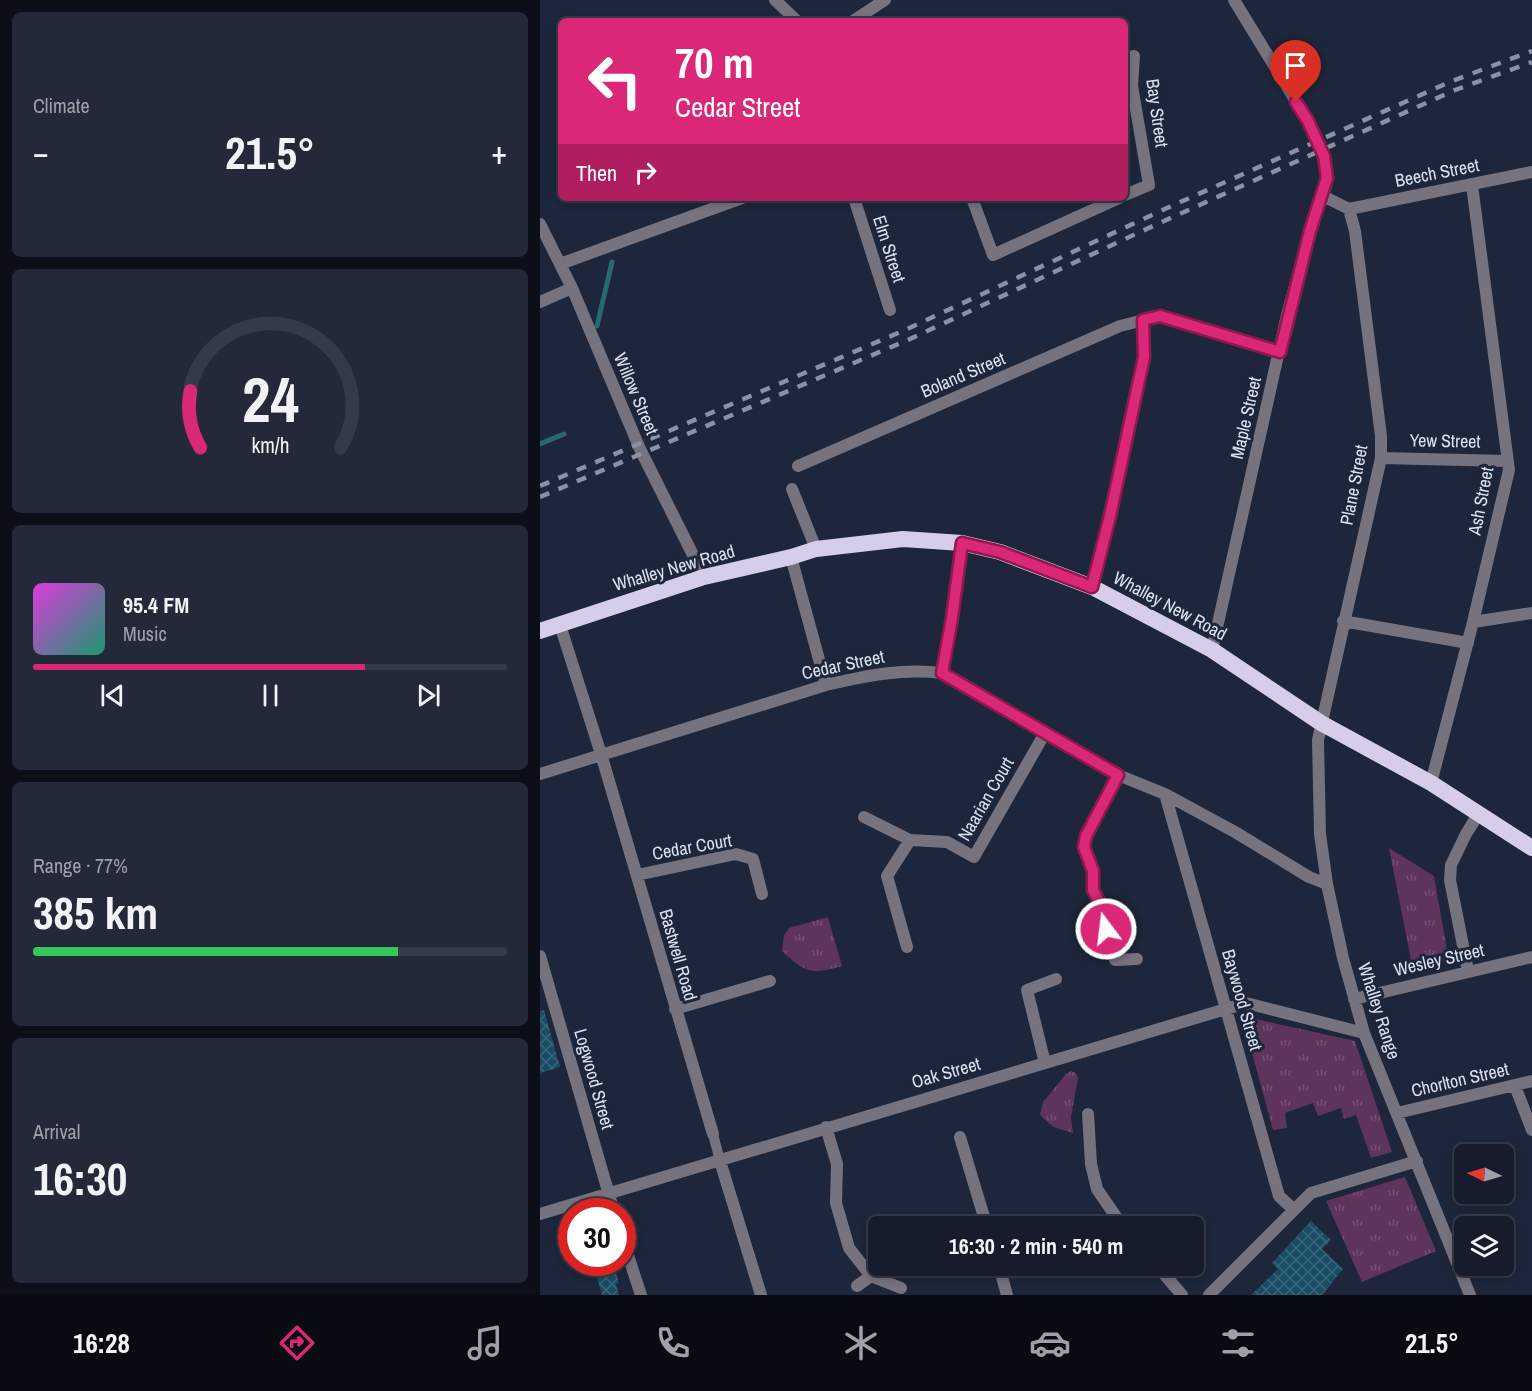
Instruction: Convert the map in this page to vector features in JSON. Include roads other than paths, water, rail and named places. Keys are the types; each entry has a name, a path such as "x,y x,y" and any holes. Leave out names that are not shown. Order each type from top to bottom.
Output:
{"highway":[{"name":"Whalley New Road","path":"540,631 704,577 816,549 903,539 962,543 1000,552 1092,587 1212,650 1321,723 1431,783 1532,848"}],"street":[{"path":"775,0 791,18"},
{"path":"858,18 885,0"},
{"name":"Maple Street","path":"1212,650 1280,352 1310,231 1327,178 1326,164 1308,121 1234,0"},
{"name":"Bay Street","path":"1128,58 1134,56 1132,86 1149,185 1128,194"},
{"name":"Beech Street","path":"1349,209 1532,172"},
{"name":"Ash Street","path":"1431,783 1468,643 1509,470 1472,185"},
{"path":"1323,196 1349,209"},
{"path":"560,264 734,201"},
{"name":"Elm Street","path":"855,201 890,310"},
{"path":"973,201 993,255 1112,201"},
{"name":"Plane Street","path":"1321,723 1381,458 1380,417 1355,231 1349,209"},
{"name":"Willow Street","path":"540,224 572,288 640,449 704,577"},
{"path":"540,302 572,288"},
{"name":"Boland Street","path":"798,466 1120,326 1143,320 1160,316 1280,352"},
{"path":"1092,587 1110,516 1144,357 1143,320"},
{"name":"Yew Street","path":"1381,458 1507,460"},
{"path":"792,489 816,549"},
{"path":"942,673 962,543"},
{"path":"791,557 826,685"},
{"path":"1473,622 1532,613"},
{"path":"1344,621 1468,643"},
{"name":"Bastwell Road","path":"561,625 761,1295"},
{"name":"Cedar Street","path":"540,774 826,685 868,675 918,670 942,673 1118,775 1165,794 1235,832 1309,877 1327,884"},
{"name":"Whalley Range","path":"1321,723 1317,740 1320,834 1327,884 1354,999 1364,1033 1470,1295"},
{"name":"Naarian Court","path":"864,817 910,840 947,842 974,856 1045,733"},
{"path":"1118,775 1086,836 1084,847 1093,871 1093,890 1104,912 1106,929 1113,945 1115,960 1137,959"},
{"name":"Baywood Street","path":"1165,794 1279,1196 1294,1210"},
{"path":"1468,971 1450,880 1451,865 1479,813"},
{"path":"907,947 888,876 910,840"},
{"name":"Cedar Court","path":"637,875 736,854 753,859 762,894"},
{"name":"Logwood Street","path":"540,956 610,1198"},
{"name":"Wesley Street","path":"1354,999 1532,957"},
{"path":"1045,1063 1027,990 1056,979"},
{"path":"675,1009 770,981"},
{"name":"Oak Street","path":"540,1214 1246,1003 1364,1033"},
{"name":"Chorlton Street","path":"1397,1113 1532,1081"},
{"path":"1515,1086 1532,1130"},
{"path":"1088,1114 1090,1164 1097,1189 1115,1216"},
{"path":"826,1127 837,1164 836,1203 849,1248 868,1272"},
{"path":"960,1137 984,1216"},
{"path":"1209,1295 1311,1193 1417,1161"},
{"path":"635,1276 641,1295"},
{"path":"857,1286 871,1276 901,1288"},
{"path":"1002,1276 1007,1295"},
{"path":"1166,1276 1182,1295"}],"waterway":[{"path":"597,326 612,262"},
{"path":"540,444 564,434"}],"railway":[{"path":"540,486 905,330 1167,208 1452,81 1532,51"},
{"path":"540,497 910,339 1455,90 1532,62"}]}
